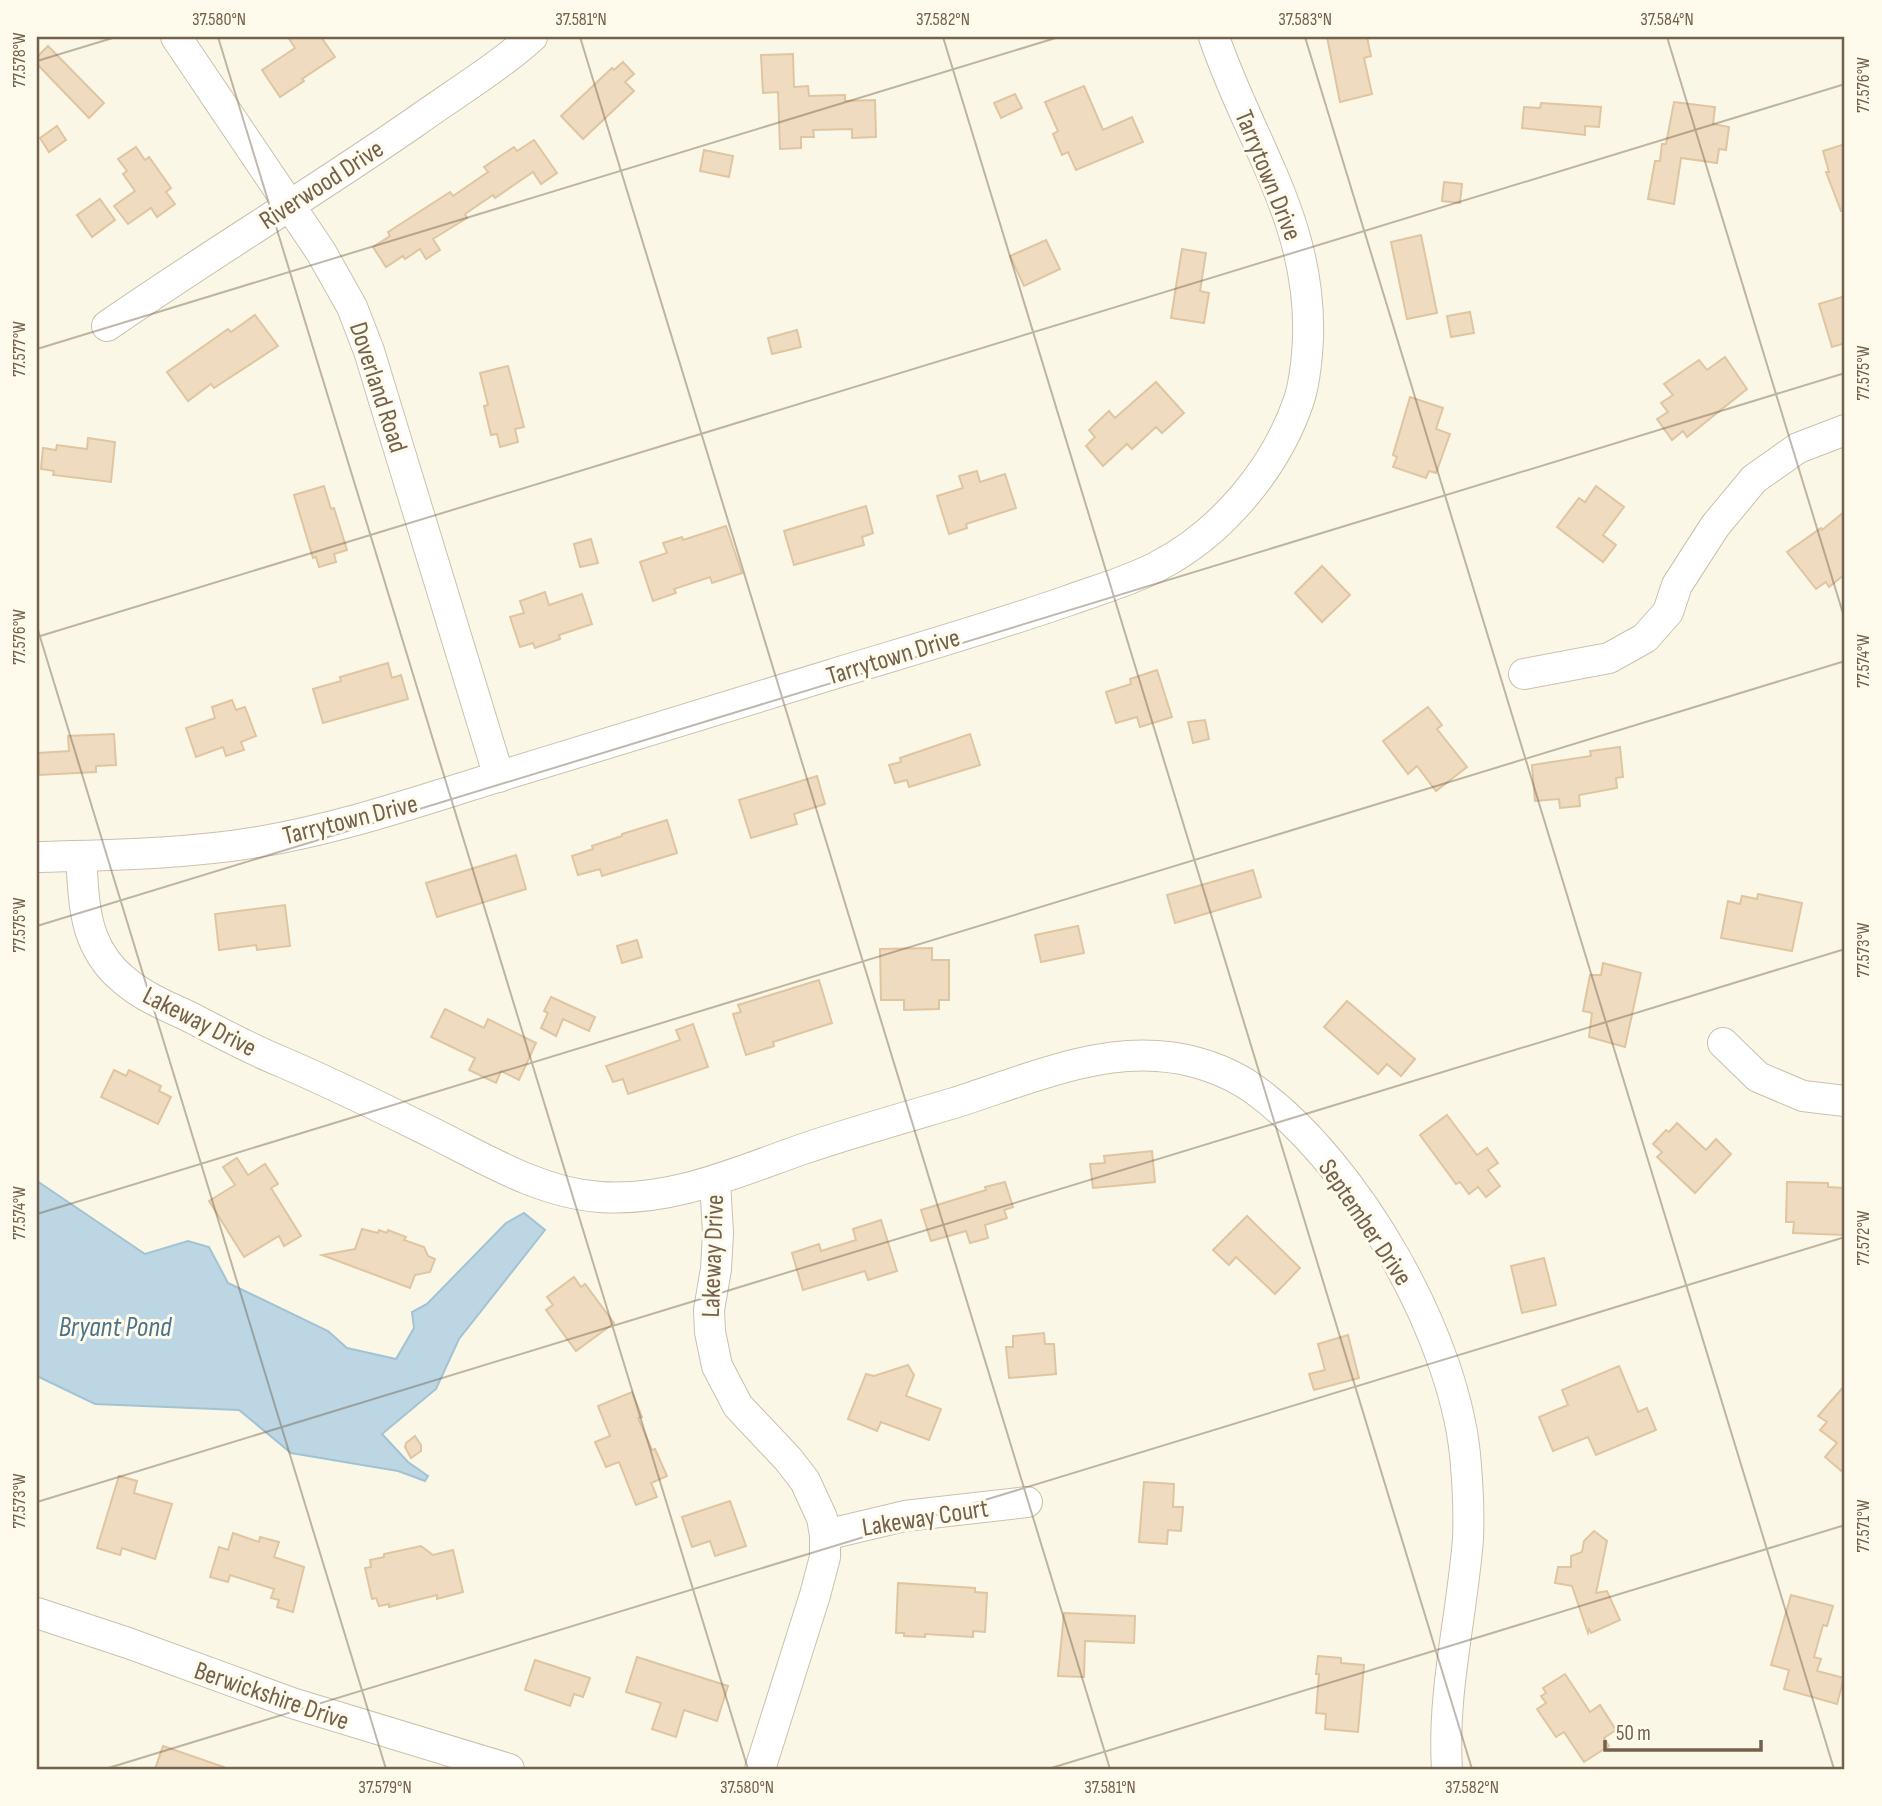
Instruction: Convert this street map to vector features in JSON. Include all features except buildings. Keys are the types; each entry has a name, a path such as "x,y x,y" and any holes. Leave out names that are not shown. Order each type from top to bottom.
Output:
{"street":[{"name":"Doverland Road","path":"176,37 290,205 342,288 369,351 499,777"},
{"name":"Riverwood Drive","path":"107,326 200,261 351,166 532,37"},
{"name":"Tarrytown Drive","path":"37,857 140,853 259,842 319,829 460,790 1023,616 1157,567 1185,550 1216,525 1245,493 1284,436 1300,398 1304,380 1309,314 1303,265 1294,229 1214,37"},
{"path":"1524,674 1609,658 1645,638 1668,612 1677,585 1714,526 1754,479 1798,448 1845,430"},
{"name":"Lakeway Drive","path":"81,856 85,905 94,940 105,961 126,982 150,998 270,1057 344,1088 544,1186 595,1197 628,1198 682,1191 715,1181 718,1233 716,1269 709,1310 710,1332 717,1366 738,1406 805,1481 822,1518 825,1535 825,1557 815,1595 760,1769"},
{"path":"1723,1043 1758,1077 1802,1096 1845,1101"},
{"name":"September Drive","path":"715,1181 834,1140 1065,1068 1112,1057 1161,1056 1194,1062 1231,1075 1254,1089 1287,1117 1340,1174 1376,1226 1423,1310 1446,1369 1463,1433 1468,1501 1468,1536 1448,1710 1447,1769"},
{"name":"Lakeway Court","path":"825,1535 905,1516 1027,1502"},
{"name":"Berwickshire Drive","path":"37,1613 292,1703 509,1769"}],"water":[{"name":"Bryant Pond","path":"37,1181 145,1254 188,1241 209,1247 228,1283 328,1331 347,1348 396,1359 414,1328 412,1312 427,1304 506,1223 524,1213 545,1230 459,1339 436,1389 382,1434 408,1462 428,1476 425,1481 398,1471 291,1453 239,1410 95,1404 37,1376"}]}
